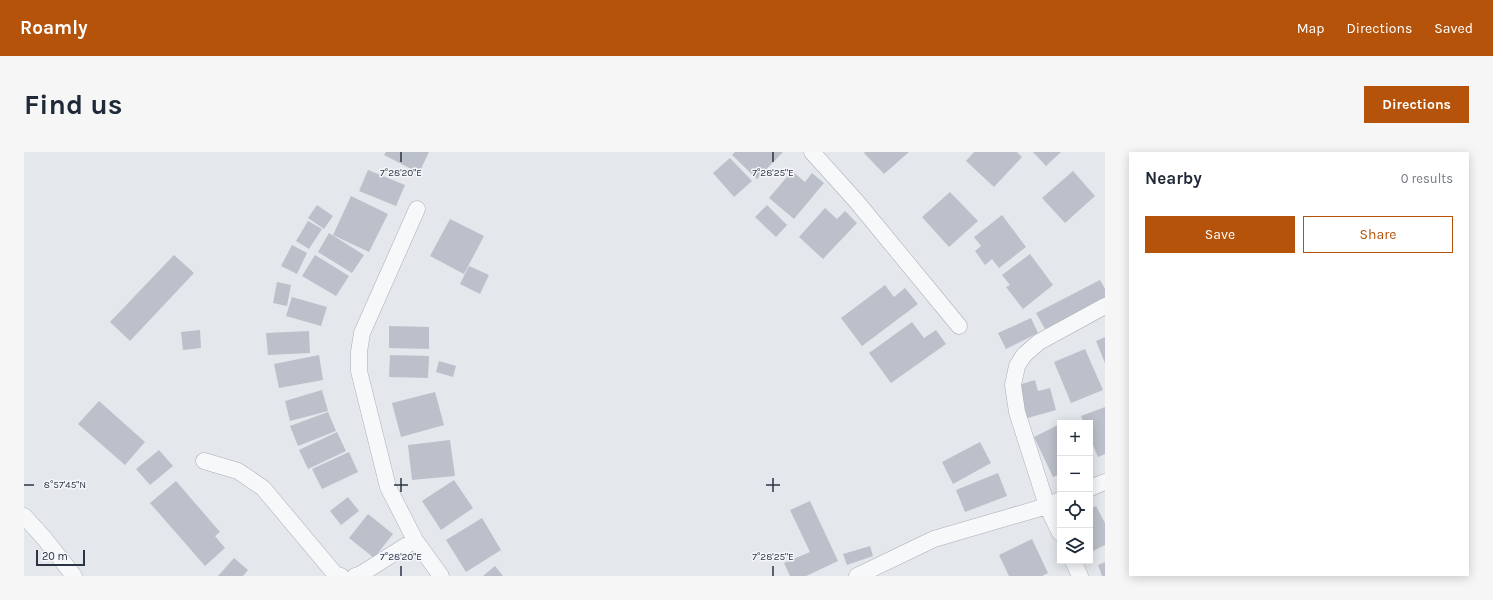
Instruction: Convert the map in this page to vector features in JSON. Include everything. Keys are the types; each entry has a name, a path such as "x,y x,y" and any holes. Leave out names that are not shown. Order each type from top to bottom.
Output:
{"street":[{"path":"812,152 857,202 959,326"},
{"path":"417,209 362,332 358,352 359,371 388,488 414,540 441,576"},
{"path":"1059,528 1054,503 1018,412 1013,385 1017,366 1024,355 1039,342 1105,306"},
{"path":"204,461 238,471 263,488 335,574 341,576"},
{"path":"1093,487 1105,482"},
{"path":"857,576 934,540 1054,503"},
{"path":"24,516 44,538 74,576"},
{"path":"354,576 361,574 414,540"},
{"path":"1074,564 1080,576"}],"building":[{"path":"386,152 429,152 419,173 384,155"},
{"path":"735,152 783,152 757,179 732,155"},
{"path":"909,152 884,174 864,153"},
{"path":"974,152 1017,152 1022,157 994,187 966,161"},
{"path":"1033,152 1061,152 1046,166"},
{"path":"730,158 752,181 734,197 713,173"},
{"path":"368,170 405,185 396,206 359,191"},
{"path":"792,171 805,182 812,173 824,183 794,219 769,198"},
{"path":"1073,171 1095,196 1065,223 1042,198"},
{"path":"950,192 978,221 949,247 922,217"},
{"path":"351,196 388,214 369,252 333,235"},
{"path":"317,205 333,216 324,229 308,218"},
{"path":"767,205 787,225 776,237 755,217"},
{"path":"825,208 837,219 845,211 857,223 823,259 799,237"},
{"path":"1002,215 1026,247 999,268 992,259 985,265 975,251 981,246 974,237"},
{"path":"450,219 484,236 464,274 430,256"},
{"path":"308,221 322,229 309,249 296,241"},
{"path":"329,233 364,255 352,273 318,252"},
{"path":"292,245 307,253 297,274 281,266"},
{"path":"1030,254 1053,285 1023,309 1006,287 1010,285 1002,275"},
{"path":"174,255 194,273 130,341 110,322"},
{"path":"315,255 349,276 336,296 302,276"},
{"path":"469,266 489,275 480,294 460,284"},
{"path":"1100,280 1105,289 1105,297 1045,329 1036,313"},
{"path":"277,282 291,285 287,306 273,303"},
{"path":"885,285 894,297 905,288 918,304 862,346 841,318"},
{"path":"292,297 327,307 321,326 286,316"},
{"path":"1031,318 1038,333 1006,349 998,333"},
{"path":"912,322 924,338 936,330 946,344 891,383 869,353"},
{"path":"389,326 429,327 429,349 389,348"},
{"path":"200,330 201,348 183,350 181,332"},
{"path":"309,331 310,353 268,355 266,333"},
{"path":"1105,337 1105,363 1096,341"},
{"path":"1085,349 1103,390 1071,403 1054,362"},
{"path":"319,355 323,380 279,388 274,364"},
{"path":"390,355 429,356 428,378 389,377"},
{"path":"439,361 456,366 453,377 436,372"},
{"path":"1035,380 1038,391 1050,388 1056,410 1024,419 1015,386"},
{"path":"322,390 328,411 290,421 285,401"},
{"path":"435,392 444,425 401,437 392,403"},
{"path":"99,401 145,442 125,465 78,424"},
{"path":"1105,407 1105,454 1098,457 1093,445 1093,420 1083,420 1081,416"},
{"path":"328,412 336,431 298,446 290,426"},
{"path":"1057,426 1057,475 1053,477 1034,437"},
{"path":"337,432 346,451 308,469 299,450"},
{"path":"450,440 455,476 412,480 408,445"},
{"path":"980,442 991,463 953,484 942,462"},
{"path":"159,450 173,466 150,485 136,469"},
{"path":"349,452 358,472 322,489 312,469"},
{"path":"998,473 1007,496 965,512 956,490"},
{"path":"454,480 473,508 441,530 422,501"},
{"path":"176,481 220,532 215,536 225,548 205,566 150,503"},
{"path":"348,497 359,511 341,525 330,511"},
{"path":"810,501 838,561 806,576 790,576 784,563 810,552 790,510"},
{"path":"1096,506 1105,523 1105,545 1093,551 1093,528 1093,508"},
{"path":"368,514 393,534 374,558 349,538"},
{"path":"482,518 501,550 466,572 446,540"},
{"path":"1032,539 1048,573 1042,576 1009,576 999,555"},
{"path":"870,546 873,556 847,565 843,554"},
{"path":"234,558 248,570 243,576 218,576"},
{"path":"1105,562 1105,576 1102,576 1098,565"},
{"path":"495,566 503,576 483,576"}]}
